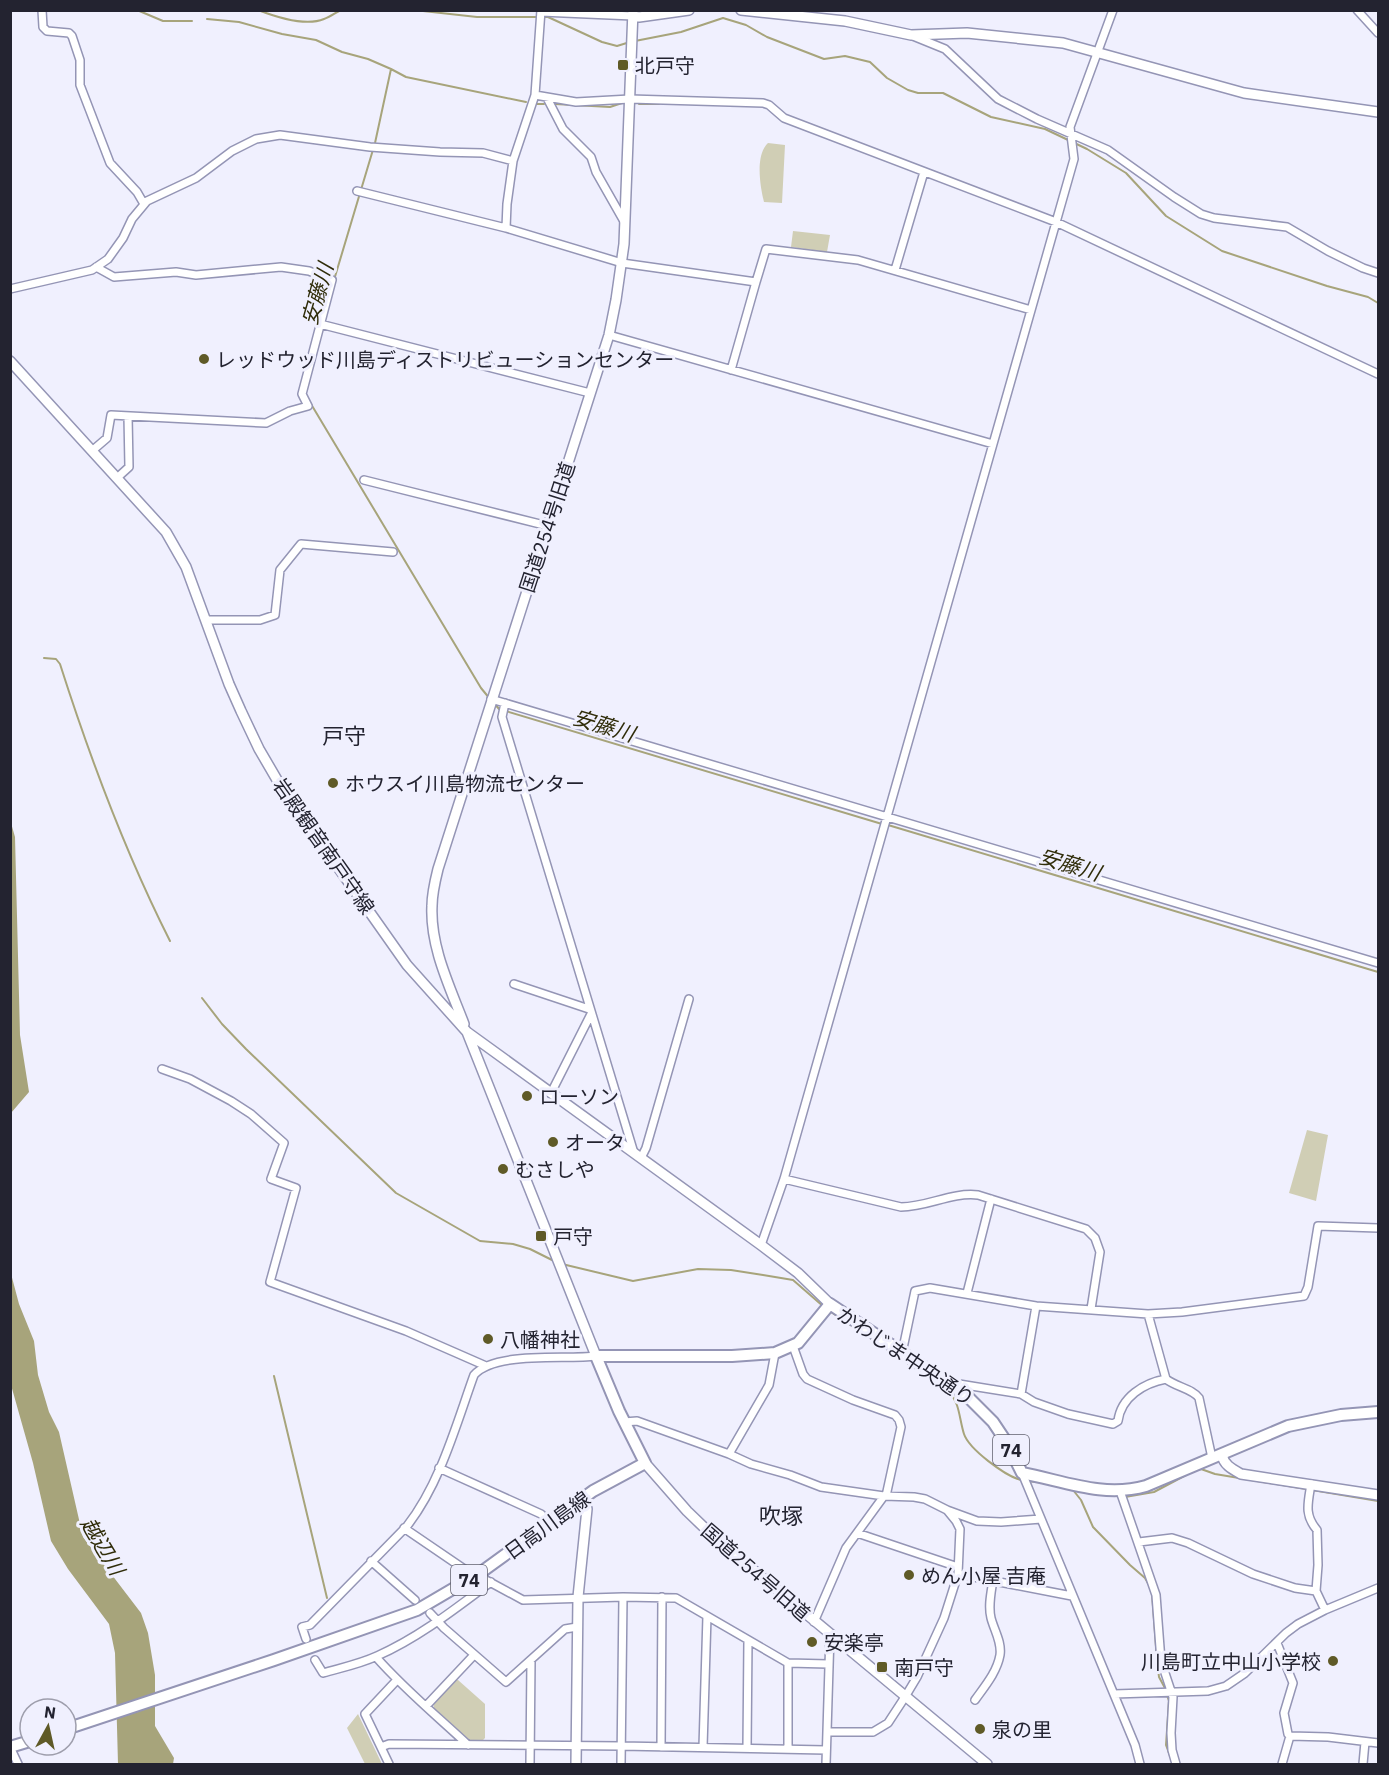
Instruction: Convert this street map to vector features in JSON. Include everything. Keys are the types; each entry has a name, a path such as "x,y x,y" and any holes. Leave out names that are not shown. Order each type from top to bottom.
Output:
{"main road":[{"path":"645,1463 624,1422 596,1356 723,1356 776,1353 793,1346 814,1326 830,1304"},
{"name":"かわじま中央通り","path":"830,1304 966,1395 993,1422 1022,1473"},
{"name":"74","path":"1022,1473 1098,1491 1120,1491 1146,1486 1288,1426 1341,1415 1378,1413"},
{"name":"日高川島線","path":"78,1725 417,1610 480,1573 584,1497 645,1463"}],"street":[{"path":"42,10 43,27 46,31 69,33 72,36 80,60 80,84 110,163 137,192 144,204"},
{"path":"506,228 513,160 535,95 541,11 670,14 689,10"},
{"path":"741,10 845,21 911,35 945,49 998,99 1108,150 1174,197 1207,216 1287,227 1328,251 1378,273"},
{"path":"761,1245 784,1179 1074,159 1070,128 1113,10"},
{"path":"1357,10 1378,33"},
{"name":"国道254号旧道","path":"467,1032 439,957 432,920 432,905 438,869 609,335 622,263 626,225 633,13"},
{"path":"911,35 990,34 1063,43 1244,93 1378,112"},
{"path":"535,95 576,102 630,99 769,105 784,118 1056,222 1378,374"},
{"path":"547,98 563,129 591,158 626,225"},
{"path":"10,289 92,270 108,259 123,238 132,219 144,204 155,196 196,178 232,151 256,139 280,135 366,146 483,153 513,160"},
{"path":"895,270 924,172"},
{"path":"357,190 506,228 622,263 756,282"},
{"path":"731,370 766,249 858,260 1030,310"},
{"path":"93,450 107,438 111,415 266,423 290,411 308,406 302,394 332,280 309,271 281,267 196,275 176,272 114,278 96,267"},
{"path":"320,324 590,393"},
{"path":"609,335 993,444"},
{"name":"岩殿観音南戸守線","path":"10,361 166,532 186,567 233,693 259,749 280,785 407,965 467,1032 596,1356"},
{"path":"118,477 129,467 128,416"},
{"path":"364,480 548,526"},
{"path":"206,620 260,620 275,615 280,570 301,544 393,552"},
{"path":"491,699 1378,963"},
{"path":"505,703 502,717 590,1012 637,1155 646,1148 689,999"},
{"path":"514,984 590,1012"},
{"path":"551,1093 590,1012"},
{"name":"かわじま中央通り","path":"467,1032 761,1245 798,1273 830,1304"},
{"path":"162,1069 190,1079 231,1101 251,1114 284,1143 272,1179 296,1188 270,1282 406,1331 486,1366"},
{"path":"784,1179 901,1207 916,1207 964,1193 1086,1228 1095,1238 1100,1252 1091,1309"},
{"path":"967,1293 991,1199"},
{"path":"902,1353 915,1291 930,1288 1036,1306 1148,1314 1182,1312 1304,1296 1308,1287 1318,1226 1378,1228"},
{"path":"1021,1394 1036,1306"},
{"path":"1148,1314 1166,1379 1176,1387 1195,1393 1217,1456 1229,1467 1241,1473 1378,1495"},
{"path":"793,1346 807,1379 853,1400 896,1415 901,1427 885,1496 846,1548 814,1622"},
{"path":"729,1454 769,1385 776,1353"},
{"path":"306,1639 302,1627 310,1625 405,1528 418,1511 429,1493 474,1375 498,1361 596,1356"},
{"path":"954,1386 959,1384 1021,1394 1034,1402 1068,1414 1113,1424 1118,1421 1119,1410 1139,1389 1147,1384 1166,1379"},
{"path":"624,1422 637,1421 751,1464 821,1487 885,1496 920,1497 947,1510 974,1519 1001,1522 1041,1519"},
{"name":"国道254号旧道","path":"645,1463 679,1503 715,1538 987,1764"},
{"path":"439,1468 541,1514 549,1522"},
{"path":"1022,1473 1135,1745 1140,1764"},
{"path":"1311,1484 1308,1513 1310,1522 1317,1530 1316,1591 1325,1610"},
{"path":"1120,1491 1156,1595 1161,1661 1174,1704 1171,1740 1176,1764"},
{"path":"576,1764 578,1597 587,1509 584,1497"},
{"path":"826,1732 873,1732 888,1723 917,1677 944,1618 958,1571 960,1528 947,1510"},
{"path":"960,1528 974,1519"},
{"path":"405,1528 467,1572"},
{"path":"857,1533 958,1571 1072,1596"},
{"path":"1139,1542 1172,1538 1253,1574 1294,1588 1316,1591"},
{"path":"371,1561 415,1600"},
{"path":"480,1573 523,1600 578,1597 676,1598 788,1663 828,1664"},
{"path":"975,1700 996,1670 1000,1655 1000,1646 989,1606 993,1580"},
{"path":"315,1660 323,1673 376,1657 409,1639 491,1582"},
{"path":"1114,1694 1208,1691 1234,1682 1298,1624 1378,1588"},
{"path":"621,1764 623,1597"},
{"path":"661,1747 662,1597"},
{"path":"430,1613 506,1682 565,1629 577,1627"},
{"path":"703,1747 707,1616"},
{"path":"826,1764 830,1634"},
{"path":"747,1748 748,1640"},
{"path":"1276,1642 1293,1683 1284,1713 1290,1736 1282,1764"},
{"path":"426,1706 474,1655"},
{"path":"376,1657 396,1681 468,1745"},
{"path":"530,1764 531,1660"},
{"path":"788,1663 788,1749"},
{"path":"389,1764 365,1714 396,1681"},
{"path":"1290,1736 1328,1737 1378,1743"},
{"path":"1363,1764 1365,1742"},
{"path":"381,1747 389,1744 576,1745 826,1750"},
{"path":"10,1747 18,1764"}],"shaded area":[{"path":"768,143 785,145 782,203 764,202 760,163 761,155"},
{"path":"793,231 830,235 827,252 791,247"},
{"path":"11,823 15,837 20,1035 29,1092 11,1113"},
{"path":"1307,1130 1328,1135 1316,1201 1289,1193"},
{"path":"10,1270 19,1304 34,1341 38,1375 49,1412 59,1432 83,1537 141,1613 148,1633 155,1675 155,1726 174,1758 173,1764 118,1764 115,1653 109,1624 68,1569 51,1541 33,1463 11,1385"},
{"path":"455,1680 458,1680 485,1704 485,1738 482,1741 469,1740 434,1708 433,1702"},
{"path":"358,1714 382,1764 365,1764 347,1728"}],"waterway":[{"path":"137,10 163,21 192,21"},
{"path":"258,10 300,22 324,19 341,10"},
{"path":"414,10 477,17 548,17 602,42 617,46 630,42"},
{"path":"635,41 681,32 723,18 746,25 767,37 824,59 845,56 870,62 887,78 908,90 918,93 943,93 991,117 1045,129 1087,149 1126,173 1166,216 1222,251 1327,286 1368,297 1378,303"},
{"path":"207,19 239,22 282,34 316,40 342,52 368,59 406,77 526,102"},
{"name":"安藤川","path":"334,280 375,143 391,69"},
{"path":"555,104 610,107 622,103"},
{"path":"537,104 544,104"},
{"path":"639,104 659,104"},
{"name":"安藤川","path":"308,399 481,688 490,699"},
{"path":"44,658 56,659 60,664 109,804 170,941"},
{"name":"安藤川","path":"494,703 499,709 882,824"},
{"name":"安藤川","path":"888,825 1378,972"},
{"path":"202,998 222,1024 246,1049 396,1193 480,1241 513,1244 530,1249 554,1261"},
{"path":"562,1264 633,1281 698,1269 731,1270 763,1275 793,1280 824,1307"},
{"path":"828,1310 949,1391 957,1406 967,1440 988,1461 1023,1481 1039,1482"},
{"path":"274,1376 327,1598"},
{"path":"1197,1470 1378,1501"},
{"path":"1125,1497 1154,1492 1186,1475"},
{"path":"1073,1490 1081,1500 1093,1527 1145,1578 1149,1585"},
{"path":"1095,1494 1119,1496"},
{"path":"1152,1593 1159,1677 1166,1690"},
{"path":"1167,1695 1169,1701 1166,1745 1173,1764"}],"place":[{"name":"北戸守","path":"623,65"},
{"name":"レッドウッド川島ディストリビューションセンター","path":"204,359"},
{"name":"ホウスイ川島物流センター","path":"333,783"},
{"name":"ローソン","path":"527,1096"},
{"name":"オータ","path":"553,1142"},
{"name":"むさしや","path":"503,1169"},
{"name":"戸守","path":"541,1236"},
{"name":"八幡神社","path":"488,1339"},
{"name":"めん小屋 吉庵","path":"909,1575"},
{"name":"安楽亭","path":"812,1642"},
{"name":"川島町立中山小学校","path":"1333,1661"},
{"name":"南戸守","path":"882,1667"},
{"name":"泉の里","path":"980,1729"}],"district":[{"name":"戸守","path":"344,735"},
{"name":"吹塚","path":"781,1515"}],"water label":[{"name":"越辺川","path":"103,1546"}]}
